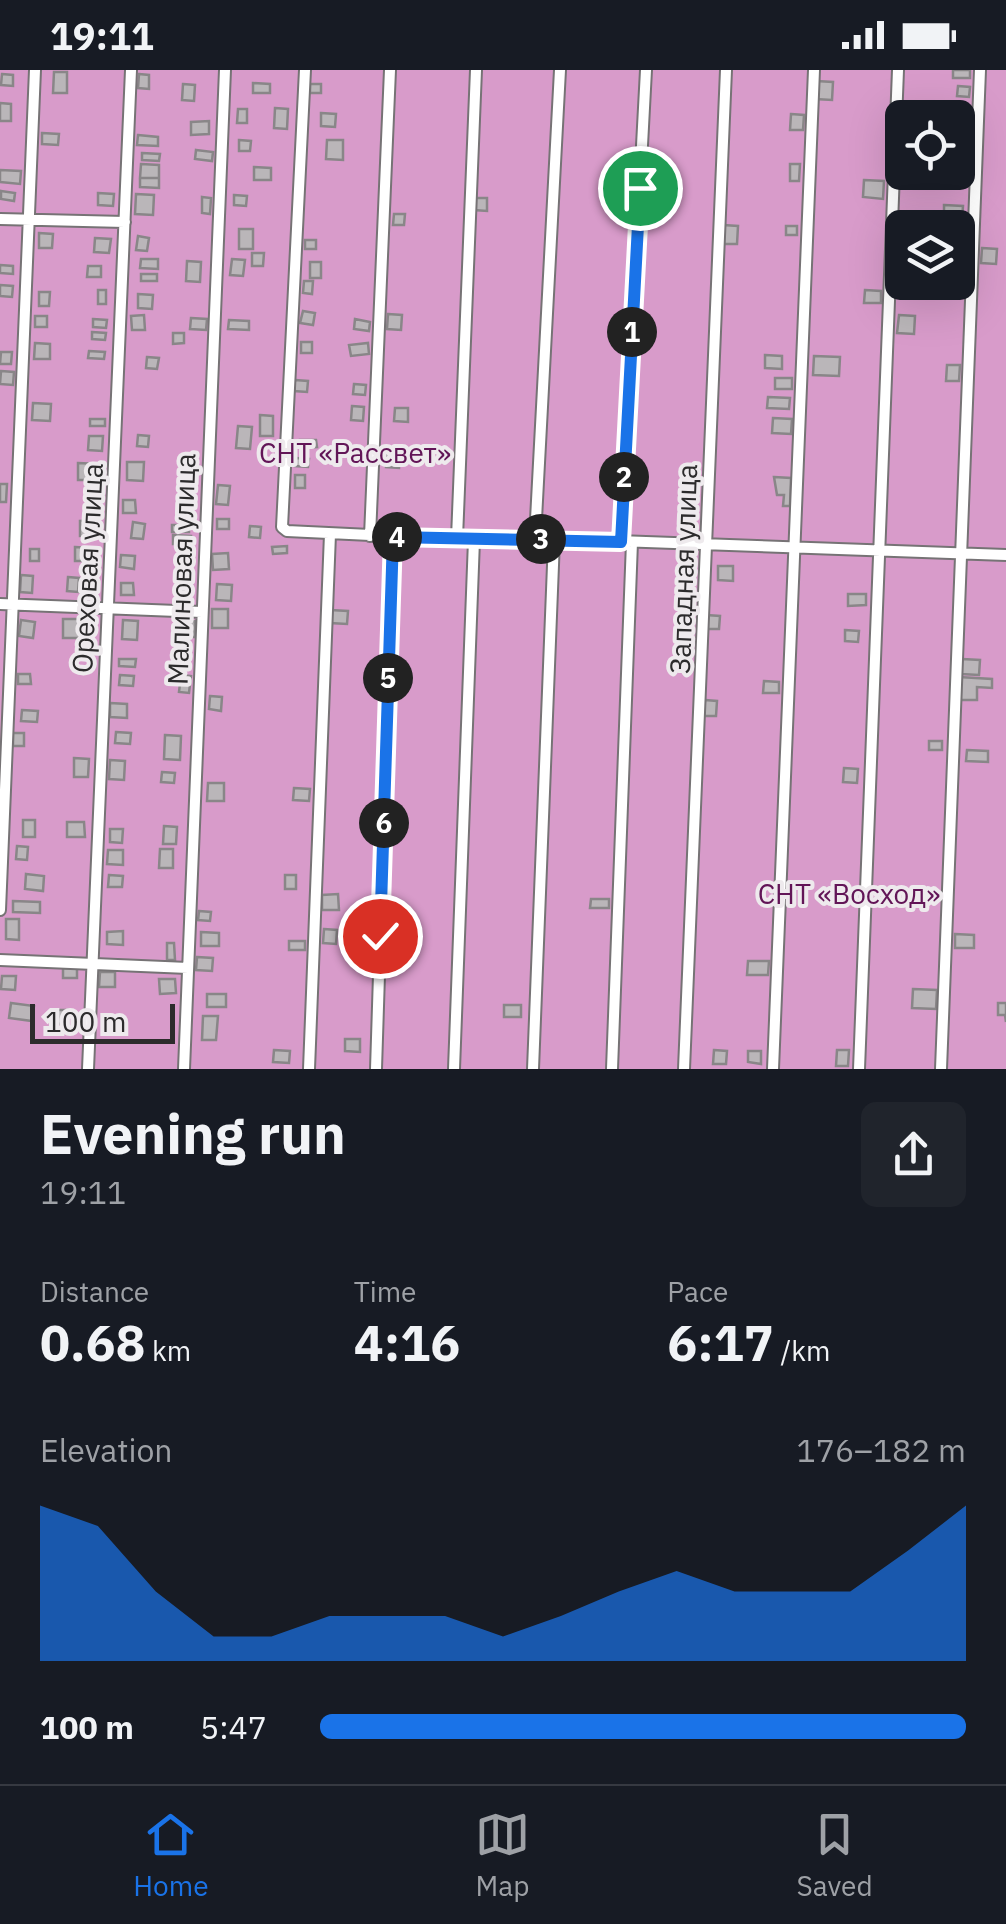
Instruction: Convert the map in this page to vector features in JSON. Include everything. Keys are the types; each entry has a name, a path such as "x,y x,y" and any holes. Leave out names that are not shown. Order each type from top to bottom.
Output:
{"street":[{"path":"0,910 36,70"},
{"name":"Ореховая улица","path":"88,1069 131,70"},
{"name":"Малиновая улица","path":"184,1069 226,70"},
{"path":"305,70 282,527 294,532 393,537 535,538 1006,555"},
{"path":"370,536 390,70"},
{"path":"456,538 476,70"},
{"path":"535,538 560,70"},
{"path":"612,1069 646,70"},
{"name":"Западная улица","path":"684,1069 726,70"},
{"path":"773,1069 814,70"},
{"path":"859,1069 898,70"},
{"path":"941,1069 980,70"},
{"path":"0,219 125,222"},
{"path":"309,1069 330,534"},
{"path":"376,1069 393,537"},
{"path":"454,1069 474,540"},
{"path":"534,1069 554,540"},
{"path":"0,604 202,612"},
{"path":"0,960 188,968"}],"green space":[{"name":"СНТ «Рассвет»","path":"0,70 1006,70 1006,1069 0,1069"}],"building":[{"path":"953,70 970,70 970,78 953,78"},
{"path":"54,72 67,72 67,93 53,93"},
{"path":"2,74 13,75 13,86 1,85"},
{"path":"139,74 149,75 149,89 138,88"},
{"path":"816,81 833,82 832,100 815,99"},
{"path":"253,83 270,84 270,93 253,93"},
{"path":"183,84 195,85 194,101 182,100"},
{"path":"310,84 321,84 321,93 310,93"},
{"path":"958,86 970,87 969,97 957,96"},
{"path":"0,103 11,104 11,121 0,121"},
{"path":"275,108 288,109 287,129 274,128"},
{"path":"238,109 247,109 247,123 237,123"},
{"path":"321,113 336,114 335,127 321,126"},
{"path":"791,114 804,115 803,130 790,130"},
{"path":"209,121 209,134 191,135 191,122"},
{"path":"42,133 59,134 58,145 42,144"},
{"path":"138,135 158,137 158,146 137,145"},
{"path":"239,140 251,141 250,151 239,151"},
{"path":"327,140 343,140 343,160 326,159"},
{"path":"196,150 213,152 212,161 195,159"},
{"path":"142,153 160,154 159,161 142,160"},
{"path":"141,164 159,165 159,178 140,178"},
{"path":"790,164 800,164 799,181 790,181"},
{"path":"254,167 271,168 271,180 254,180"},
{"path":"0,170 21,171 20,184 0,182"},
{"path":"140,178 159,178 159,188 140,187"},
{"path":"864,180 884,181 883,199 863,197"},
{"path":"1,191 15,193 14,201 1,199"},
{"path":"98,193 114,194 113,206 98,205"},
{"path":"136,194 154,195 153,215 135,214"},
{"path":"234,195 247,196 246,206 234,205"},
{"path":"202,197 211,198 210,214 202,213"},
{"path":"475,198 487,198 487,211 474,210"},
{"path":"944,205 963,206 963,210 944,210"},
{"path":"394,214 405,214 404,225 393,225"},
{"path":"723,225 738,226 737,244 722,244"},
{"path":"786,226 797,226 797,235 786,235"},
{"path":"239,229 253,229 253,249 239,249"},
{"path":"39,233 53,234 52,248 39,248"},
{"path":"138,236 149,238 147,251 136,250"},
{"path":"95,238 111,239 109,253 94,252"},
{"path":"305,240 316,240 316,249 305,249"},
{"path":"982,248 997,249 996,264 981,263"},
{"path":"252,253 264,253 263,266 252,266"},
{"path":"141,259 158,259 158,269 140,268"},
{"path":"232,259 245,260 243,276 230,275"},
{"path":"187,261 201,262 200,282 186,281"},
{"path":"310,262 321,262 321,278 310,278"},
{"path":"0,265 13,266 13,274 0,273"},
{"path":"88,266 101,266 101,277 87,277"},
{"path":"141,274 157,274 157,281 141,281"},
{"path":"304,281 313,281 312,294 303,293"},
{"path":"0,285 13,286 12,297 0,296"},
{"path":"98,290 106,290 106,304 98,304"},
{"path":"865,290 881,291 881,303 864,303"},
{"path":"39,292 50,292 49,306 39,306"},
{"path":"138,294 153,295 152,309 138,308"},
{"path":"303,311 315,313 313,325 300,323"},
{"path":"388,314 402,315 401,330 387,329"},
{"path":"144,315 145,330 132,330 131,316"},
{"path":"899,315 915,316 914,334 897,333"},
{"path":"35,316 47,316 47,327 35,327"},
{"path":"191,318 207,319 206,330 190,329"},
{"path":"93,319 107,320 106,328 93,327"},
{"path":"355,319 370,322 369,331 354,329"},
{"path":"229,320 249,321 249,330 228,329"},
{"path":"92,332 106,333 105,340 92,339"},
{"path":"173,333 184,333 184,343 173,344"},
{"path":"301,342 312,342 312,353 301,353"},
{"path":"35,343 50,344 50,359 34,359"},
{"path":"368,343 369,354 351,356 349,345"},
{"path":"89,351 105,352 104,359 88,358"},
{"path":"1,352 12,352 11,364 0,364"},
{"path":"765,355 782,356 782,369 765,368"},
{"path":"814,356 840,357 839,376 813,375"},
{"path":"147,357 159,358 157,369 146,368"},
{"path":"947,365 960,365 959,381 946,381"},
{"path":"1,371 14,372 13,385 0,384"},
{"path":"775,378 792,378 792,389 775,389"},
{"path":"295,380 308,381 307,392 294,391"},
{"path":"354,384 366,385 365,395 353,394"},
{"path":"768,397 790,398 789,409 767,408"},
{"path":"33,403 51,404 50,421 32,420"},
{"path":"352,406 364,407 363,421 351,420"},
{"path":"395,408 408,408 408,422 394,421"},
{"path":"260,415 273,416 273,436 260,436"},
{"path":"773,418 792,419 791,434 772,433"},
{"path":"90,419 105,419 105,426 90,426"},
{"path":"238,426 252,427 250,449 236,448"},
{"path":"138,435 149,436 148,447 137,446"},
{"path":"89,436 103,436 102,451 88,450"},
{"path":"300,440 316,440 317,447 300,448"},
{"path":"386,453 399,454 399,468 386,467"},
{"path":"296,458 309,459 308,467 295,466"},
{"path":"127,462 144,462 143,481 127,480"},
{"path":"78,463 98,464 98,480 78,480"},
{"path":"295,475 305,475 305,488 295,488"},
{"path":"774,477 791,478 790,506 783,506 784,495 777,495"},
{"path":"0,484 7,484 6,502 0,502"},
{"path":"218,485 230,486 228,505 216,504"},
{"path":"87,498 101,499 100,512 85,510"},
{"path":"123,500 135,500 136,513 123,513"},
{"path":"217,519 229,519 229,529 217,529"},
{"path":"98,520 99,535 80,536 80,521"},
{"path":"133,522 145,524 143,539 131,538"},
{"path":"172,525 189,525 189,532 172,532"},
{"path":"250,526 261,527 260,538 249,537"},
{"path":"173,535 191,536 191,545 173,544"},
{"path":"287,546 287,553 273,554 272,547"},
{"path":"75,547 91,548 91,561 75,561"},
{"path":"30,549 39,549 39,561 30,561"},
{"path":"228,553 229,569 213,570 212,554"},
{"path":"121,555 135,556 134,569 120,567"},
{"path":"718,566 733,566 733,581 718,580"},
{"path":"21,575 33,576 32,593 20,592"},
{"path":"68,577 79,578 78,592 67,591"},
{"path":"176,581 190,582 189,595 176,594"},
{"path":"121,583 133,583 134,595 121,595"},
{"path":"217,584 232,585 231,601 216,600"},
{"path":"848,594 866,594 866,605 848,606"},
{"path":"212,609 228,609 228,628 212,628"},
{"path":"330,610 348,611 347,624 330,623"},
{"path":"706,615 720,616 719,629 706,629"},
{"path":"63,619 82,619 82,638 63,638"},
{"path":"21,620 35,622 33,638 19,636"},
{"path":"123,620 138,621 137,640 122,639"},
{"path":"182,621 195,621 195,637 183,637"},
{"path":"845,630 859,631 858,642 845,641"},
{"path":"119,659 136,659 135,667 119,666"},
{"path":"962,659 980,660 979,675 961,674"},
{"path":"18,674 30,674 31,684 18,684"},
{"path":"120,675 134,676 133,686 119,685"},
{"path":"181,675 191,676 189,693 179,692"},
{"path":"959,677 992,679 992,688 977,687 977,700 958,700"},
{"path":"764,681 779,682 779,693 763,693"},
{"path":"210,696 222,697 221,711 209,709"},
{"path":"705,700 717,701 716,716 704,716"},
{"path":"110,703 127,704 127,718 110,717"},
{"path":"22,710 38,711 37,722 21,721"},
{"path":"116,732 131,733 130,744 115,743"},
{"path":"13,733 24,733 24,746 13,746"},
{"path":"165,735 181,736 180,760 164,759"},
{"path":"929,741 942,741 942,750 929,750"},
{"path":"967,750 988,751 988,762 966,761"},
{"path":"74,758 89,759 88,777 74,777"},
{"path":"110,760 125,761 124,780 109,779"},
{"path":"844,768 858,769 857,783 843,782"},
{"path":"162,772 175,773 174,783 161,782"},
{"path":"208,783 224,783 224,801 207,801"},
{"path":"294,788 310,789 309,801 293,800"},
{"path":"23,820 35,820 35,837 23,837"},
{"path":"67,822 84,822 85,837 67,837"},
{"path":"164,826 177,827 176,844 163,844"},
{"path":"110,829 123,829 122,843 110,842"},
{"path":"17,846 28,847 27,860 16,859"},
{"path":"160,849 173,849 173,868 159,868"},
{"path":"108,850 123,850 123,865 107,864"},
{"path":"26,874 44,876 43,891 25,889"},
{"path":"109,875 123,876 122,887 108,887"},
{"path":"285,875 296,875 296,889 285,889"},
{"path":"338,894 339,910 322,910 322,895"},
{"path":"591,899 609,899 609,908 590,908"},
{"path":"13,901 40,902 40,913 13,912"},
{"path":"199,911 211,912 210,921 198,920"},
{"path":"6,919 19,919 19,940 6,939"},
{"path":"324,929 337,930 336,944 323,943"},
{"path":"123,931 123,945 107,944 107,932"},
{"path":"201,932 219,933 219,946 201,946"},
{"path":"955,934 974,935 974,948 955,948"},
{"path":"289,941 305,941 305,950 289,950"},
{"path":"167,943 174,943 175,960 167,960"},
{"path":"197,957 213,958 212,971 196,970"},
{"path":"748,961 769,961 768,975 747,975"},
{"path":"63,968 77,968 77,978 63,978"},
{"path":"100,972 115,972 115,987 99,987"},
{"path":"2,976 16,976 15,990 1,989"},
{"path":"159,979 175,979 176,993 160,994"},
{"path":"913,989 937,990 936,1009 912,1008"},
{"path":"207,994 226,994 226,1007 207,1007"},
{"path":"11,1003 34,1006 32,1021 9,1018"},
{"path":"998,1003 1006,1003 1006,1022 1005,1015 998,1015"},
{"path":"504,1005 521,1005 521,1017 504,1017"},
{"path":"55,1010 68,1010 68,1023 55,1024"},
{"path":"203,1016 218,1016 216,1040 202,1040"},
{"path":"345,1039 360,1039 360,1052 345,1051"},
{"path":"274,1050 290,1051 289,1063 273,1062"},
{"path":"714,1050 727,1051 726,1064 713,1064"},
{"path":"837,1050 849,1050 848,1066 836,1066"},
{"path":"748,1051 761,1051 761,1064 748,1062"}],"route":[{"path":"380,936 393,537 621,542 640,188"}],"park label":[{"name":"СНТ «Восход»","path":"849,893"}]}
